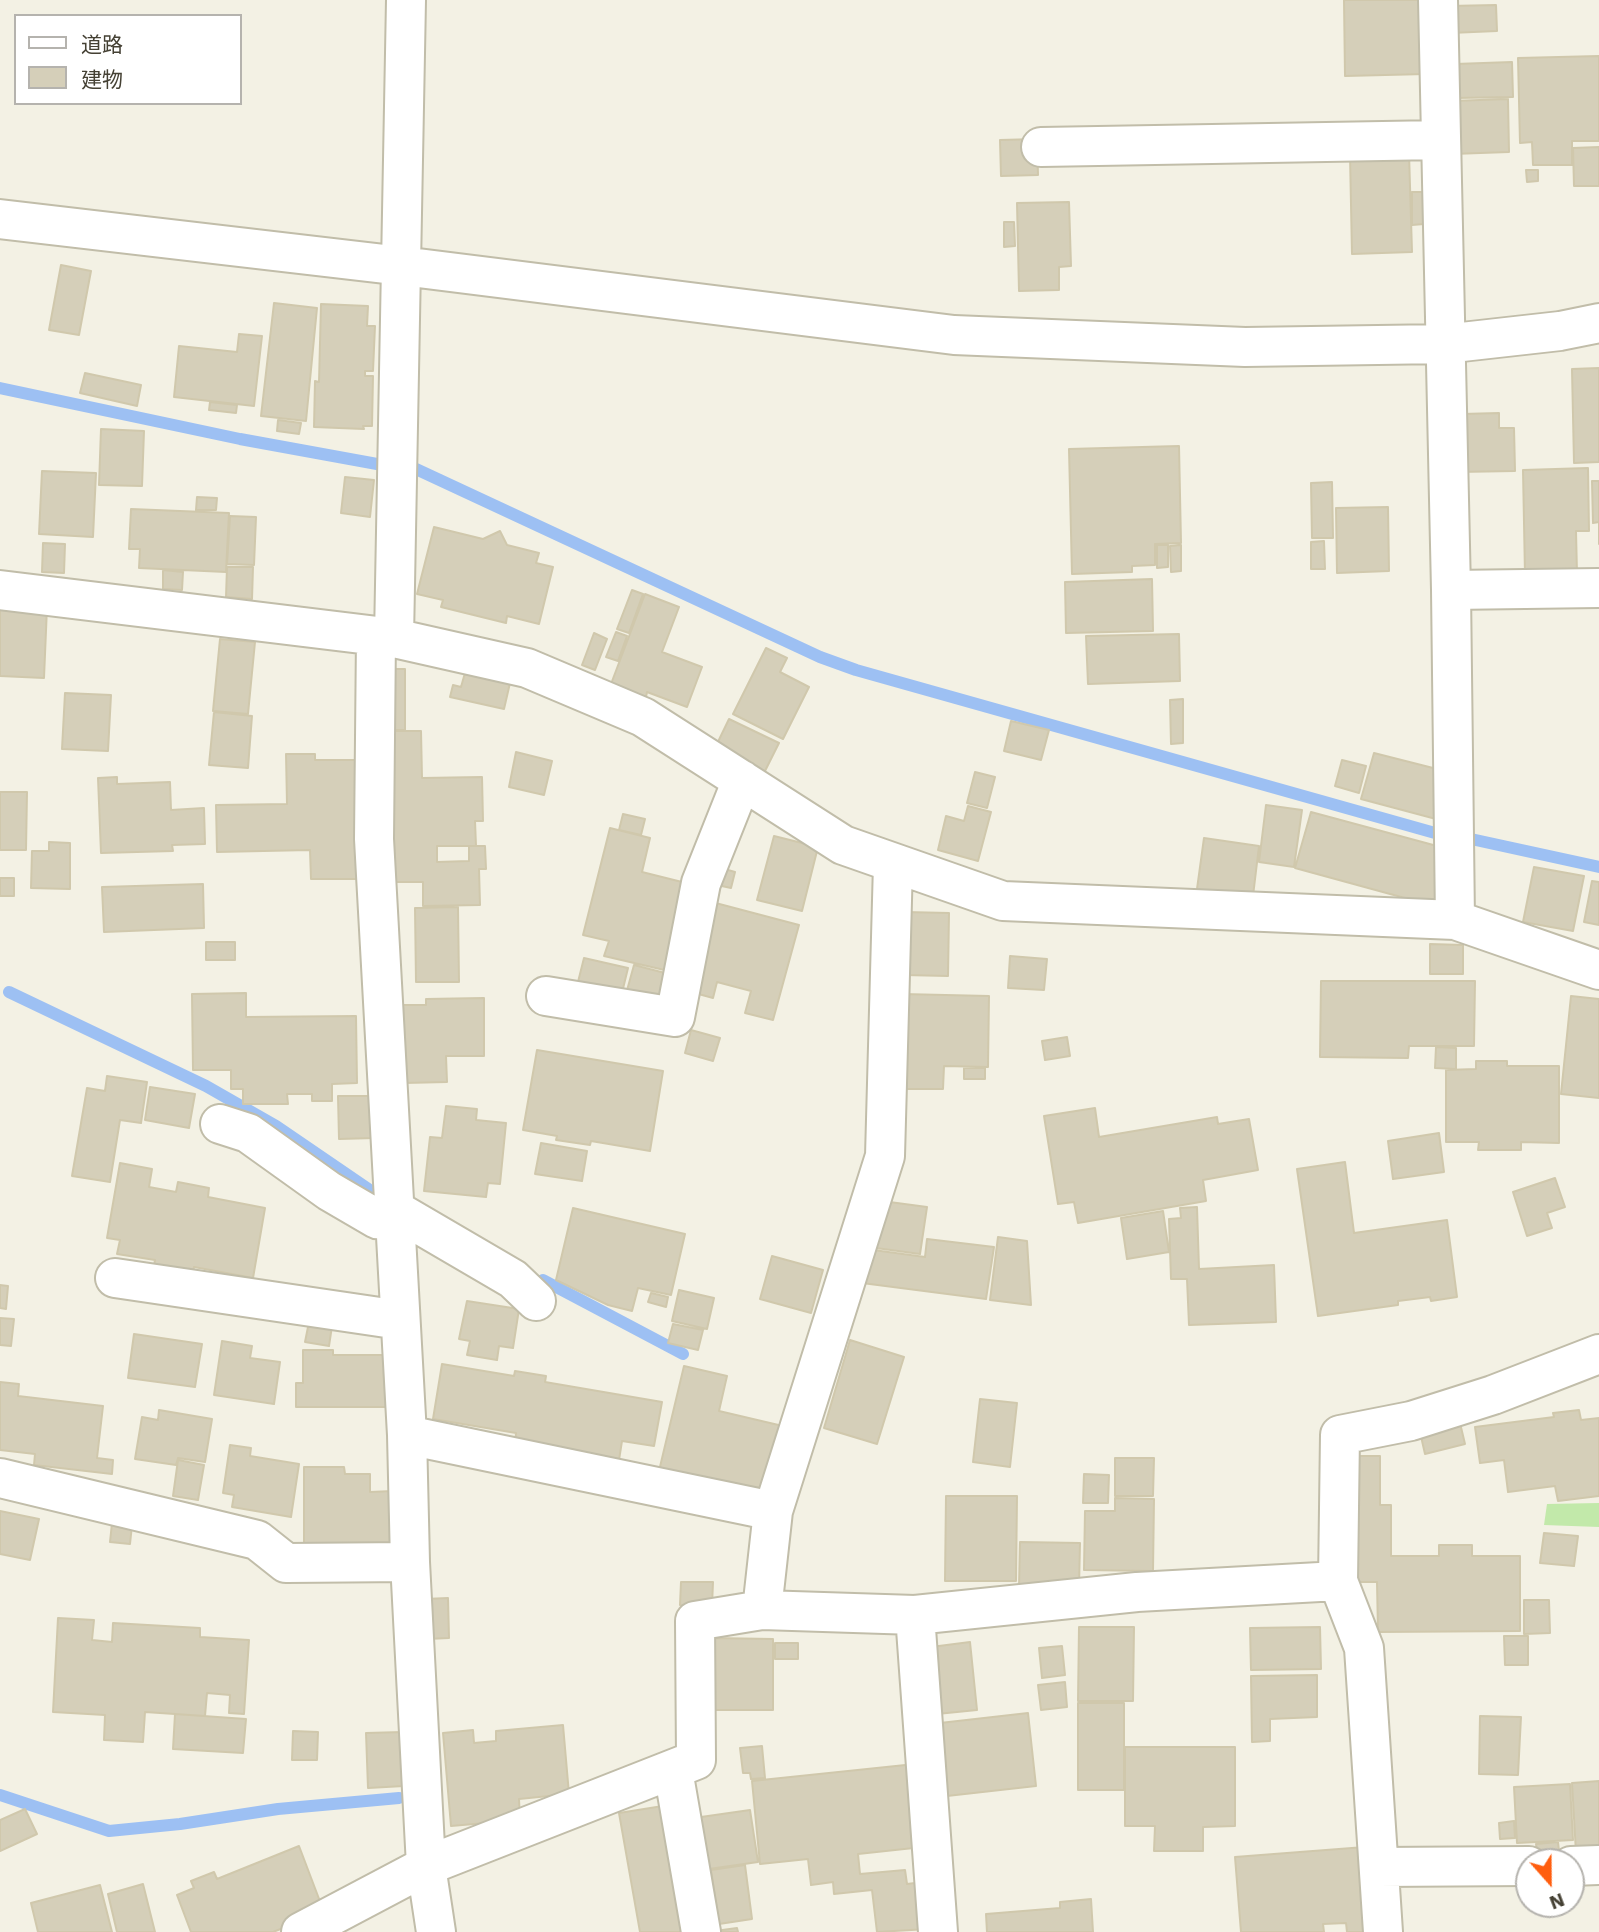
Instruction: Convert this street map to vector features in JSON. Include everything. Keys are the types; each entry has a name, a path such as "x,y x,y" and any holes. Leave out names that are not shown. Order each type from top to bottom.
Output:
{"street":[{"path":"406,0 402,265 374,839 407,1435 410,1562 426,1867 436,1932"},
{"path":"1438,0 1455,920"},
{"path":"1041,147 1440,140"},
{"path":"0,219 402,265 954,335 1245,347 1444,344 1560,331 1599,323"},
{"path":"1451,590 1599,588"},
{"path":"0,590 385,637 527,668 643,717 843,845 1003,901 1455,920 1599,970"},
{"path":"546,996 675,1017 701,883 742,780"},
{"path":"762,1610 773,1511 885,1156 893,864"},
{"path":"220,1124 248,1133 329,1191 377,1219 395,1210"},
{"path":"395,1210 513,1279 536,1301"},
{"path":"115,1278 400,1320"},
{"path":"1383,1932 1364,1648 1338,1581 1340,1435 1411,1421 1493,1395 1599,1354"},
{"path":"407,1435 773,1511"},
{"path":"0,1478 257,1540 286,1563 410,1562"},
{"path":"301,1932 426,1867 696,1760 695,1621 762,1610 915,1615 1137,1592 1338,1581"},
{"path":"915,1615 938,1932"},
{"path":"673,1770 701,1932"},
{"path":"1379,1867 1515,1866"}],"green space":[{"path":"1599,1503 1599,1527 1544,1525 1547,1504"}],"building":[{"path":"1344,0 1425,0 1426,74 1345,76"},
{"path":"1496,5 1497,31 1450,33 1449,6"},
{"path":"1599,56 1599,141 1572,141 1572,165 1533,165 1532,142 1520,143 1518,58"},
{"path":"1512,62 1513,97 1456,98 1455,64"},
{"path":"1508,99 1509,152 1452,154 1451,101"},
{"path":"1037,139 1038,175 1001,176 1000,140"},
{"path":"1599,147 1599,186 1574,186 1573,148"},
{"path":"1409,153 1412,252 1352,254 1350,155"},
{"path":"1526,170 1538,170 1538,181 1527,182"},
{"path":"1412,192 1424,192 1424,224 1412,225"},
{"path":"1069,202 1071,266 1059,267 1059,290 1019,291 1017,203"},
{"path":"1004,222 1014,222 1015,246 1004,247"},
{"path":"61,265 91,271 79,335 49,330"},
{"path":"274,303 317,308 306,421 261,416"},
{"path":"321,304 368,306 367,326 375,326 373,371 365,371 365,376 373,376 372,426 363,426 364,429 314,427 315,381 319,382"},
{"path":"239,334 262,336 254,406 174,397 179,346 237,352"},
{"path":"1599,368 1599,462 1574,463 1572,369"},
{"path":"85,373 141,385 137,406 80,393"},
{"path":"210,402 237,405 236,413 209,410"},
{"path":"1499,413 1499,428 1514,428 1515,471 1457,472 1462,414"},
{"path":"278,420 301,423 299,434 277,431"},
{"path":"101,429 144,431 142,486 99,485"},
{"path":"1179,446 1181,543 1155,544 1155,565 1132,566 1132,572 1072,574 1069,449"},
{"path":"1588,468 1589,531 1576,531 1577,574 1525,575 1523,470"},
{"path":"42,471 96,473 93,537 39,534"},
{"path":"345,477 374,480 370,517 341,513"},
{"path":"1592,481 1599,481 1599,522 1593,523"},
{"path":"1332,482 1333,538 1312,538 1311,483"},
{"path":"197,497 217,498 216,510 196,510"},
{"path":"1388,507 1389,571 1337,573 1336,508"},
{"path":"131,509 229,513 226,572 139,568 140,549 129,549"},
{"path":"230,516 256,517 254,565 227,564"},
{"path":"434,527 483,539 500,531 507,545 539,553 536,563 553,567 539,624 507,616 506,623 441,607 443,600 417,594"},
{"path":"1324,541 1325,569 1311,569 1311,542"},
{"path":"43,543 65,544 64,573 42,572"},
{"path":"1157,545 1168,545 1168,567 1157,568"},
{"path":"1181,545 1181,571 1171,572 1170,546"},
{"path":"227,567 253,567 252,599 226,597"},
{"path":"163,570 183,572 182,590 163,589"},
{"path":"1152,579 1153,631 1066,633 1065,582"},
{"path":"632,590 643,594 629,633 617,629"},
{"path":"645,594 679,607 662,652 702,667 687,707 647,692 646,697 611,684"},
{"path":"0,605 47,607 44,678 0,676"},
{"path":"616,632 627,636 618,661 606,657"},
{"path":"594,633 607,639 595,670 582,665"},
{"path":"1179,634 1180,681 1088,684 1086,636"},
{"path":"220,639 255,642 248,714 213,711"},
{"path":"766,648 787,658 780,672 809,687 783,739 733,714"},
{"path":"387,669 405,669 405,730 388,730"},
{"path":"465,673 510,683 504,709 450,697 453,685 461,687"},
{"path":"65,693 111,695 108,751 62,749"},
{"path":"1183,699 1183,743 1171,744 1170,700"},
{"path":"214,712 252,716 248,768 209,765"},
{"path":"729,719 779,743 764,773 715,748"},
{"path":"1011,721 1049,730 1041,760 1004,751"},
{"path":"386,731 421,731 422,778 482,777 483,821 475,821 476,846 485,846 486,869 479,869 480,905 423,906 423,882 387,882","holes":["437,846 469,846 469,861 437,862"]},
{"path":"516,752 552,761 544,795 509,787"},
{"path":"1374,753 1437,769 1436,819 1361,799"},
{"path":"286,754 315,754 315,760 358,760 361,879 311,879 310,850 217,852 216,805 287,804"},
{"path":"1342,760 1366,766 1359,793 1335,786"},
{"path":"975,772 995,777 987,808 967,803"},
{"path":"117,777 117,784 170,782 171,810 204,808 205,844 172,845 173,851 101,853 98,778"},
{"path":"0,792 27,792 26,850 0,850"},
{"path":"1266,805 1302,810 1294,867 1259,862"},
{"path":"968,806 991,812 978,861 938,850 946,816 964,821"},
{"path":"1311,812 1437,846 1443,876 1434,906 1295,868"},
{"path":"623,814 645,819 641,835 619,830"},
{"path":"610,828 650,838 642,872 694,885 673,972 604,956 609,941 583,935"},
{"path":"774,836 818,847 802,911 757,900"},
{"path":"1204,838 1259,846 1253,896 1197,889"},
{"path":"49,842 70,843 70,889 31,888 32,851 49,851"},
{"path":"1534,867 1584,876 1573,931 1523,922"},
{"path":"721,868 735,872 731,888 717,885"},
{"path":"0,878 14,878 14,896 0,896"},
{"path":"1592,881 1599,882 1599,925 1584,922"},
{"path":"203,884 204,928 104,932 102,887"},
{"path":"708,901 799,925 773,1020 745,1013 751,991 717,982 713,998 684,990"},
{"path":"458,907 459,982 416,982 415,908"},
{"path":"905,912 949,913 948,976 904,975"},
{"path":"206,942 235,942 235,960 206,960"},
{"path":"1430,944 1463,945 1463,974 1430,974"},
{"path":"1010,956 1047,959 1044,990 1008,988"},
{"path":"584,958 628,968 620,1001 576,990"},
{"path":"634,965 665,973 658,1002 626,994"},
{"path":"1321,981 1475,981 1474,1046 1409,1046 1408,1058 1320,1057"},
{"path":"246,993 246,1017 356,1016 357,1083 332,1084 332,1101 312,1101 312,1094 287,1094 288,1104 243,1104 243,1089 231,1089 231,1070 193,1070 192,994"},
{"path":"902,994 989,996 988,1067 944,1066 943,1089 900,1089"},
{"path":"1571,996 1599,999 1599,1098 1561,1094"},
{"path":"484,998 484,1056 446,1056 447,1082 404,1083 403,1005 426,1005 426,999"},
{"path":"691,1030 720,1038 713,1061 685,1053"},
{"path":"1067,1037 1070,1056 1045,1060 1042,1041"},
{"path":"1436,1047 1456,1048 1456,1069 1435,1068"},
{"path":"537,1050 663,1071 650,1151 591,1141 590,1145 556,1140 557,1136 523,1130"},
{"path":"1476,1061 1507,1061 1507,1066 1559,1066 1559,1143 1521,1142 1521,1150 1478,1150 1479,1142 1446,1142 1446,1070 1476,1069"},
{"path":"964,1068 985,1068 985,1079 964,1079"},
{"path":"107,1076 147,1082 141,1123 120,1120 110,1182 72,1176 87,1088 105,1091"},
{"path":"150,1087 195,1094 189,1128 145,1120"},
{"path":"338,1096 375,1096 375,1138 339,1139"},
{"path":"446,1106 477,1109 476,1120 506,1123 500,1184 488,1183 486,1197 424,1191 430,1137 442,1138"},
{"path":"1095,1108 1099,1137 1217,1117 1218,1124 1249,1119 1258,1170 1203,1180 1206,1201 1078,1223 1074,1202 1058,1204 1044,1116"},
{"path":"1439,1133 1444,1172 1393,1179 1388,1141"},
{"path":"541,1143 587,1151 582,1181 535,1174"},
{"path":"1345,1162 1354,1233 1447,1220 1457,1297 1431,1301 1430,1297 1398,1301 1398,1305 1318,1316 1297,1169"},
{"path":"120,1163 152,1169 149,1187 176,1192 178,1182 209,1188 208,1197 265,1208 253,1278 194,1267 192,1278 153,1271 155,1260 117,1254 120,1240 107,1238"},
{"path":"1555,1178 1565,1207 1547,1213 1552,1228 1527,1236 1513,1192"},
{"path":"882,1201 927,1207 920,1254 876,1248"},
{"path":"1197,1207 1199,1269 1274,1265 1276,1322 1189,1325 1187,1279 1171,1279 1169,1219 1181,1218 1180,1208"},
{"path":"573,1208 685,1234 671,1295 638,1288 632,1311 608,1305 556,1280"},
{"path":"1163,1211 1169,1252 1127,1259 1121,1218"},
{"path":"998,1237 1027,1241 1031,1305 990,1300"},
{"path":"927,1239 994,1247 986,1299 862,1283 866,1249 925,1257"},
{"path":"772,1256 823,1270 811,1313 760,1299"},
{"path":"0,1285 8,1286 6,1309 0,1308"},
{"path":"679,1290 714,1298 707,1329 672,1321"},
{"path":"651,1293 668,1297 666,1307 648,1302"},
{"path":"467,1301 519,1309 513,1348 499,1346 497,1360 467,1355 470,1341 459,1339"},
{"path":"0,1318 14,1319 11,1346 0,1345"},
{"path":"309,1322 332,1326 329,1346 305,1342"},
{"path":"673,1324 703,1330 698,1350 668,1343"},
{"path":"134,1334 202,1344 195,1387 128,1378"},
{"path":"850,1340 904,1357 877,1444 824,1428"},
{"path":"222,1341 252,1346 250,1358 280,1362 274,1404 214,1395"},
{"path":"303,1350 333,1350 333,1355 393,1355 392,1407 296,1407 296,1383 303,1383"},
{"path":"442,1364 514,1376 515,1371 546,1376 545,1382 662,1402 654,1446 622,1441 619,1460 515,1443 516,1433 433,1419"},
{"path":"684,1366 727,1376 719,1411 787,1427 771,1497 659,1471"},
{"path":"0,1382 19,1384 18,1396 103,1406 97,1458 113,1460 112,1474 34,1465 35,1454 0,1450"},
{"path":"980,1399 1017,1403 1010,1467 973,1462"},
{"path":"159,1410 212,1419 205,1462 178,1458 176,1465 135,1459 142,1417 158,1420"},
{"path":"1579,1410 1581,1420 1599,1418 1599,1496 1558,1501 1555,1486 1508,1492 1504,1460 1480,1463 1475,1427 1554,1417 1553,1413"},
{"path":"1460,1423 1465,1444 1425,1454 1420,1432"},
{"path":"230,1445 251,1448 250,1456 299,1464 291,1517 232,1507 234,1495 223,1493"},
{"path":"1353,1456 1380,1456 1380,1505 1391,1505 1391,1556 1439,1556 1439,1545 1472,1545 1472,1556 1520,1556 1520,1631 1378,1632 1377,1582 1354,1582"},
{"path":"1115,1458 1154,1458 1153,1496 1115,1496"},
{"path":"178,1460 204,1465 198,1500 173,1496"},
{"path":"304,1467 344,1467 345,1474 370,1474 370,1492 393,1491 393,1547 304,1547"},
{"path":"1084,1474 1109,1475 1108,1503 1083,1503"},
{"path":"946,1496 1017,1496 1016,1581 945,1581"},
{"path":"1115,1498 1154,1499 1153,1571 1084,1570 1085,1511 1115,1511"},
{"path":"0,1511 39,1519 30,1560 0,1554"},
{"path":"112,1523 132,1525 130,1544 110,1542"},
{"path":"1544,1533 1578,1536 1574,1566 1540,1563"},
{"path":"1020,1542 1080,1543 1079,1587 1019,1587"},
{"path":"681,1582 713,1582 712,1606 680,1605"},
{"path":"448,1598 449,1638 427,1639 425,1599"},
{"path":"1524,1600 1549,1600 1550,1633 1524,1634"},
{"path":"58,1618 94,1620 92,1640 112,1642 113,1623 200,1628 200,1637 249,1640 244,1714 229,1713 230,1695 207,1693 205,1716 145,1712 143,1742 104,1740 105,1715 53,1712"},
{"path":"1079,1627 1134,1627 1133,1701 1078,1701"},
{"path":"1320,1627 1321,1669 1251,1670 1250,1628"},
{"path":"1504,1636 1528,1636 1528,1665 1505,1665"},
{"path":"712,1638 773,1639 773,1710 711,1710"},
{"path":"970,1642 977,1710 937,1714 931,1647"},
{"path":"775,1643 798,1643 798,1659 775,1659"},
{"path":"1062,1646 1065,1675 1042,1678 1039,1648"},
{"path":"1317,1675 1317,1717 1270,1719 1270,1741 1252,1742 1251,1676"},
{"path":"1065,1682 1067,1707 1041,1710 1038,1685"},
{"path":"1078,1703 1124,1703 1124,1790 1078,1790"},
{"path":"1028,1713 1036,1786 947,1796 940,1723"},
{"path":"175,1714 246,1719 243,1753 173,1749"},
{"path":"1480,1716 1521,1717 1518,1775 1479,1774"},
{"path":"563,1725 569,1794 519,1799 520,1820 451,1826 443,1733 473,1730 474,1743 496,1741 496,1731"},
{"path":"293,1731 318,1732 317,1760 292,1760"},
{"path":"403,1732 404,1786 368,1788 366,1733"},
{"path":"762,1746 765,1778 751,1779 750,1773 743,1773 740,1748"},
{"path":"1125,1747 1235,1747 1235,1826 1203,1827 1203,1851 1154,1851 1155,1826 1125,1826"},
{"path":"915,1764 923,1847 858,1854 860,1874 905,1870 907,1884 923,1882 928,1929 877,1932 872,1890 834,1894 833,1882 811,1885 808,1859 760,1864 752,1781"},
{"path":"1599,1781 1599,1852 1585,1853 1585,1848 1576,1848 1572,1783"},
{"path":"1570,1784 1573,1840 1517,1843 1514,1787"},
{"path":"669,1805 691,1932 640,1932 619,1813"},
{"path":"25,1809 37,1834 0,1851 0,1820"},
{"path":"750,1810 758,1862 702,1870 694,1818"},
{"path":"1514,1821 1515,1838 1500,1839 1499,1823"},
{"path":"1558,1842 1559,1848 1536,1848 1536,1844"},
{"path":"299,1846 324,1912 273,1932 191,1932 177,1895 194,1888 191,1881 214,1872 217,1879"},
{"path":"1365,1847 1365,1932 1347,1932 1346,1923 1323,1924 1324,1932 1241,1932 1235,1857"},
{"path":"745,1865 752,1919 719,1924 711,1870"},
{"path":"143,1884 155,1932 117,1932 108,1894"},
{"path":"100,1885 112,1932 38,1932 31,1903"},
{"path":"1091,1899 1093,1932 987,1932 986,1914 1060,1908 1060,1902"},
{"path":"737,1928 738,1932 715,1932 715,1931"}],"waterway":[{"path":"0,388 240,439 377,464"},
{"path":"416,469 820,657 856,670 1435,833"},
{"path":"1471,839 1599,867"},
{"path":"9,992 206,1086 276,1126 377,1195"},
{"path":"543,1280 683,1354"},
{"path":"0,1795 109,1831 180,1824 278,1809 399,1798"}]}
